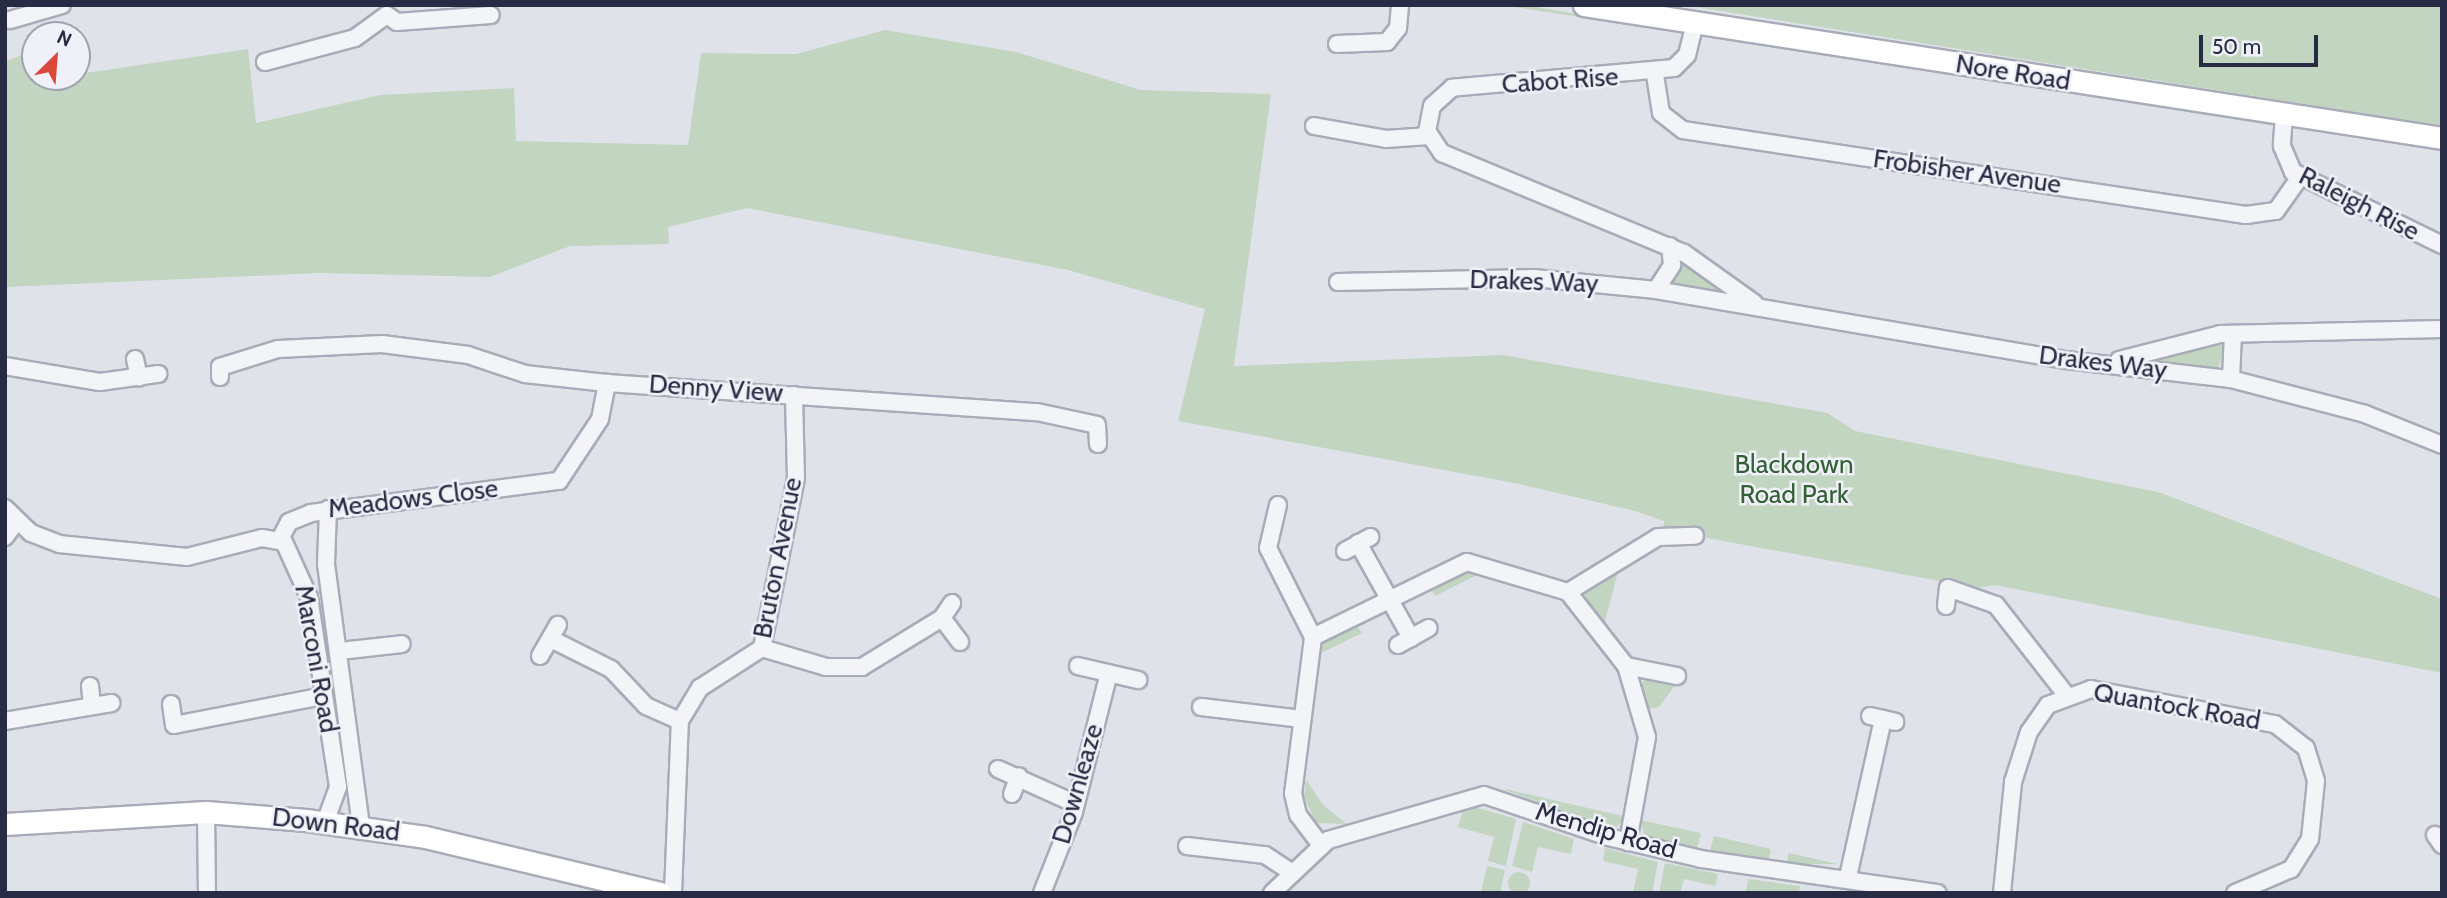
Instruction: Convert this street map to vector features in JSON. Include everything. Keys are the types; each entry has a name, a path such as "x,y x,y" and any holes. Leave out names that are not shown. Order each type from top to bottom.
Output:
{"street":[{"path":"10,20 62,5"},
{"path":"1337,44 1387,42 1398,28 1400,5"},
{"name":"Nore Road","path":"1584,5 2442,138"},
{"path":"265,62 355,38 387,10 397,22 491,15"},
{"name":"Cabot Rise","path":"1429,136 1429,111 1452,88 1655,75 1684,61 1695,23"},
{"name":"Frobisher Avenue","path":"1655,75 1661,113 1682,130 2246,215 2276,211 2300,177"},
{"name":"Raleigh Rise","path":"2284,114 2284,156 2300,177 2442,245"},
{"path":"1314,126 1334,138 1399,140 1429,136 1442,153 1670,246 1672,265 1656,290"},
{"name":"Drakes Way","path":"1670,246 1758,306"},
{"name":"Drakes Way","path":"1338,282 1545,278 1656,290 2096,363 2231,379 2365,414 2442,445"},
{"path":"1393,281 1394,299"},
{"path":"2096,363 2233,334 2442,329"},
{"path":"2231,379 2233,334"},
{"path":"337,344 338,360"},
{"name":"Denny View","path":"220,377 220,367 270,351 337,344 426,348 525,374 607,383 1016,409 1099,422 1098,444"},
{"path":"135,359 139,378"},
{"path":"5,366 90,382 158,374"},
{"name":"Meadows Close","path":"280,539 290,521 328,509 563,486 600,419 607,383"},
{"name":"Bruton Avenue","path":"673,893 680,721 700,688 762,648 778,544 796,478 794,394"},
{"path":"1278,505 1268,548 1313,637 1293,802 1320,844"},
{"path":"5,508 18,521 52,543 176,557 280,539"},
{"path":"328,509 326,564 340,651 360,827"},
{"path":"5,537 18,521"},
{"path":"1568,592 1658,537 1695,536"},
{"name":"Marconi Road","path":"280,539 309,597 338,787 326,822"},
{"path":"1358,544 1389,599 1404,641 1429,628"},
{"path":"1313,637 1467,562 1568,592 1626,666 1647,737 1628,842"},
{"path":"1946,606 1948,589 1996,605 2067,696"},
{"path":"762,648 826,667 862,667 942,618 952,603"},
{"path":"942,618 960,642"},
{"path":"540,656 556,633 611,669 646,706 680,721"},
{"path":"340,651 402,644"},
{"path":"1078,666 1138,680"},
{"path":"1626,666 1677,676"},
{"name":"Downleaze","path":"1042,893 1076,804 1109,673"},
{"path":"90,686 92,705"},
{"name":"Quantock Road","path":"2002,893 2020,755 2042,710 2067,696 2091,689 2270,723 2301,741 2316,777 2311,837 2291,869 2235,893"},
{"path":"171,705 174,725 323,696"},
{"path":"5,721 111,703"},
{"path":"1201,707 1302,719"},
{"path":"1848,877 1883,719"},
{"path":"998,769 1019,776 1076,804"},
{"path":"1012,794 1019,776"},
{"name":"Mendip Road","path":"1272,893 1290,871 1320,844 1484,795 1628,842 1751,869 1848,877 1938,893"},
{"path":"206,812 207,893"},
{"name":"Down Road","path":"5,824 206,812 326,822 360,827 660,893"},
{"path":"1187,846 1265,855 1290,871"}],"green space":[{"path":"1502,5 1525,5 1677,32"},
{"path":"1683,5 2442,5 2442,126"},
{"name":"Blackdown Road Park","path":"885,30 1016,52 1141,90 1271,94 1234,366 1503,355 1827,413 1855,431 2158,492 2442,599 2442,673 1995,585 1977,588 1664,530 1664,521 1635,511 1514,483 1178,421 1205,309 1068,270 747,208 668,227 669,244 570,246 490,277 319,273 5,287 5,61 21,56 21,91 91,91 91,72 248,49 256,123 380,95 514,88 516,141 688,145 701,53 796,54"},
{"path":"1720,36 2268,121 2270,125 1713,38"},
{"path":"2306,126 2442,146 2442,150 2300,129"},
{"path":"1679,261 1719,287 1719,292 1673,286"},
{"path":"2218,344 2225,348 2217,371 2159,364 2162,357"},
{"path":"1619,568 1604,625 1584,594"},
{"path":"1463,571 1485,571 1435,596 1430,587"},
{"path":"1356,624 1362,633 1317,655 1318,643"},
{"path":"1647,675 1677,683 1659,707 1648,709 1640,688"},
{"path":"1306,779 1323,805 1347,824 1316,823 1304,797"},
{"path":"1505,789 1627,817 1614,829"},
{"path":"1475,807 1516,819 1506,866 1488,861 1494,837 1458,827 1463,809"},
{"path":"1640,820 1701,833 1697,848 1645,837"},
{"path":"1523,822 1574,839 1571,854 1538,847 1532,872 1512,866"},
{"path":"1714,836 1771,849 1768,862 1710,851"},
{"path":"1605,848 1658,862 1652,893 1633,893 1638,869 1603,861"},
{"path":"1789,853 1837,864 1786,864"},
{"path":"1665,863 1718,874 1715,886 1684,879 1680,893 1659,893"},
{"path":"1487,866 1505,870 1500,893 1481,893"},
{"path":"1515,872 1523,872 1530,879 1530,887 1523,894 1515,894 1508,887 1508,879"},
{"path":"1748,879 1800,886 1799,893 1753,893 1746,891"}]}
